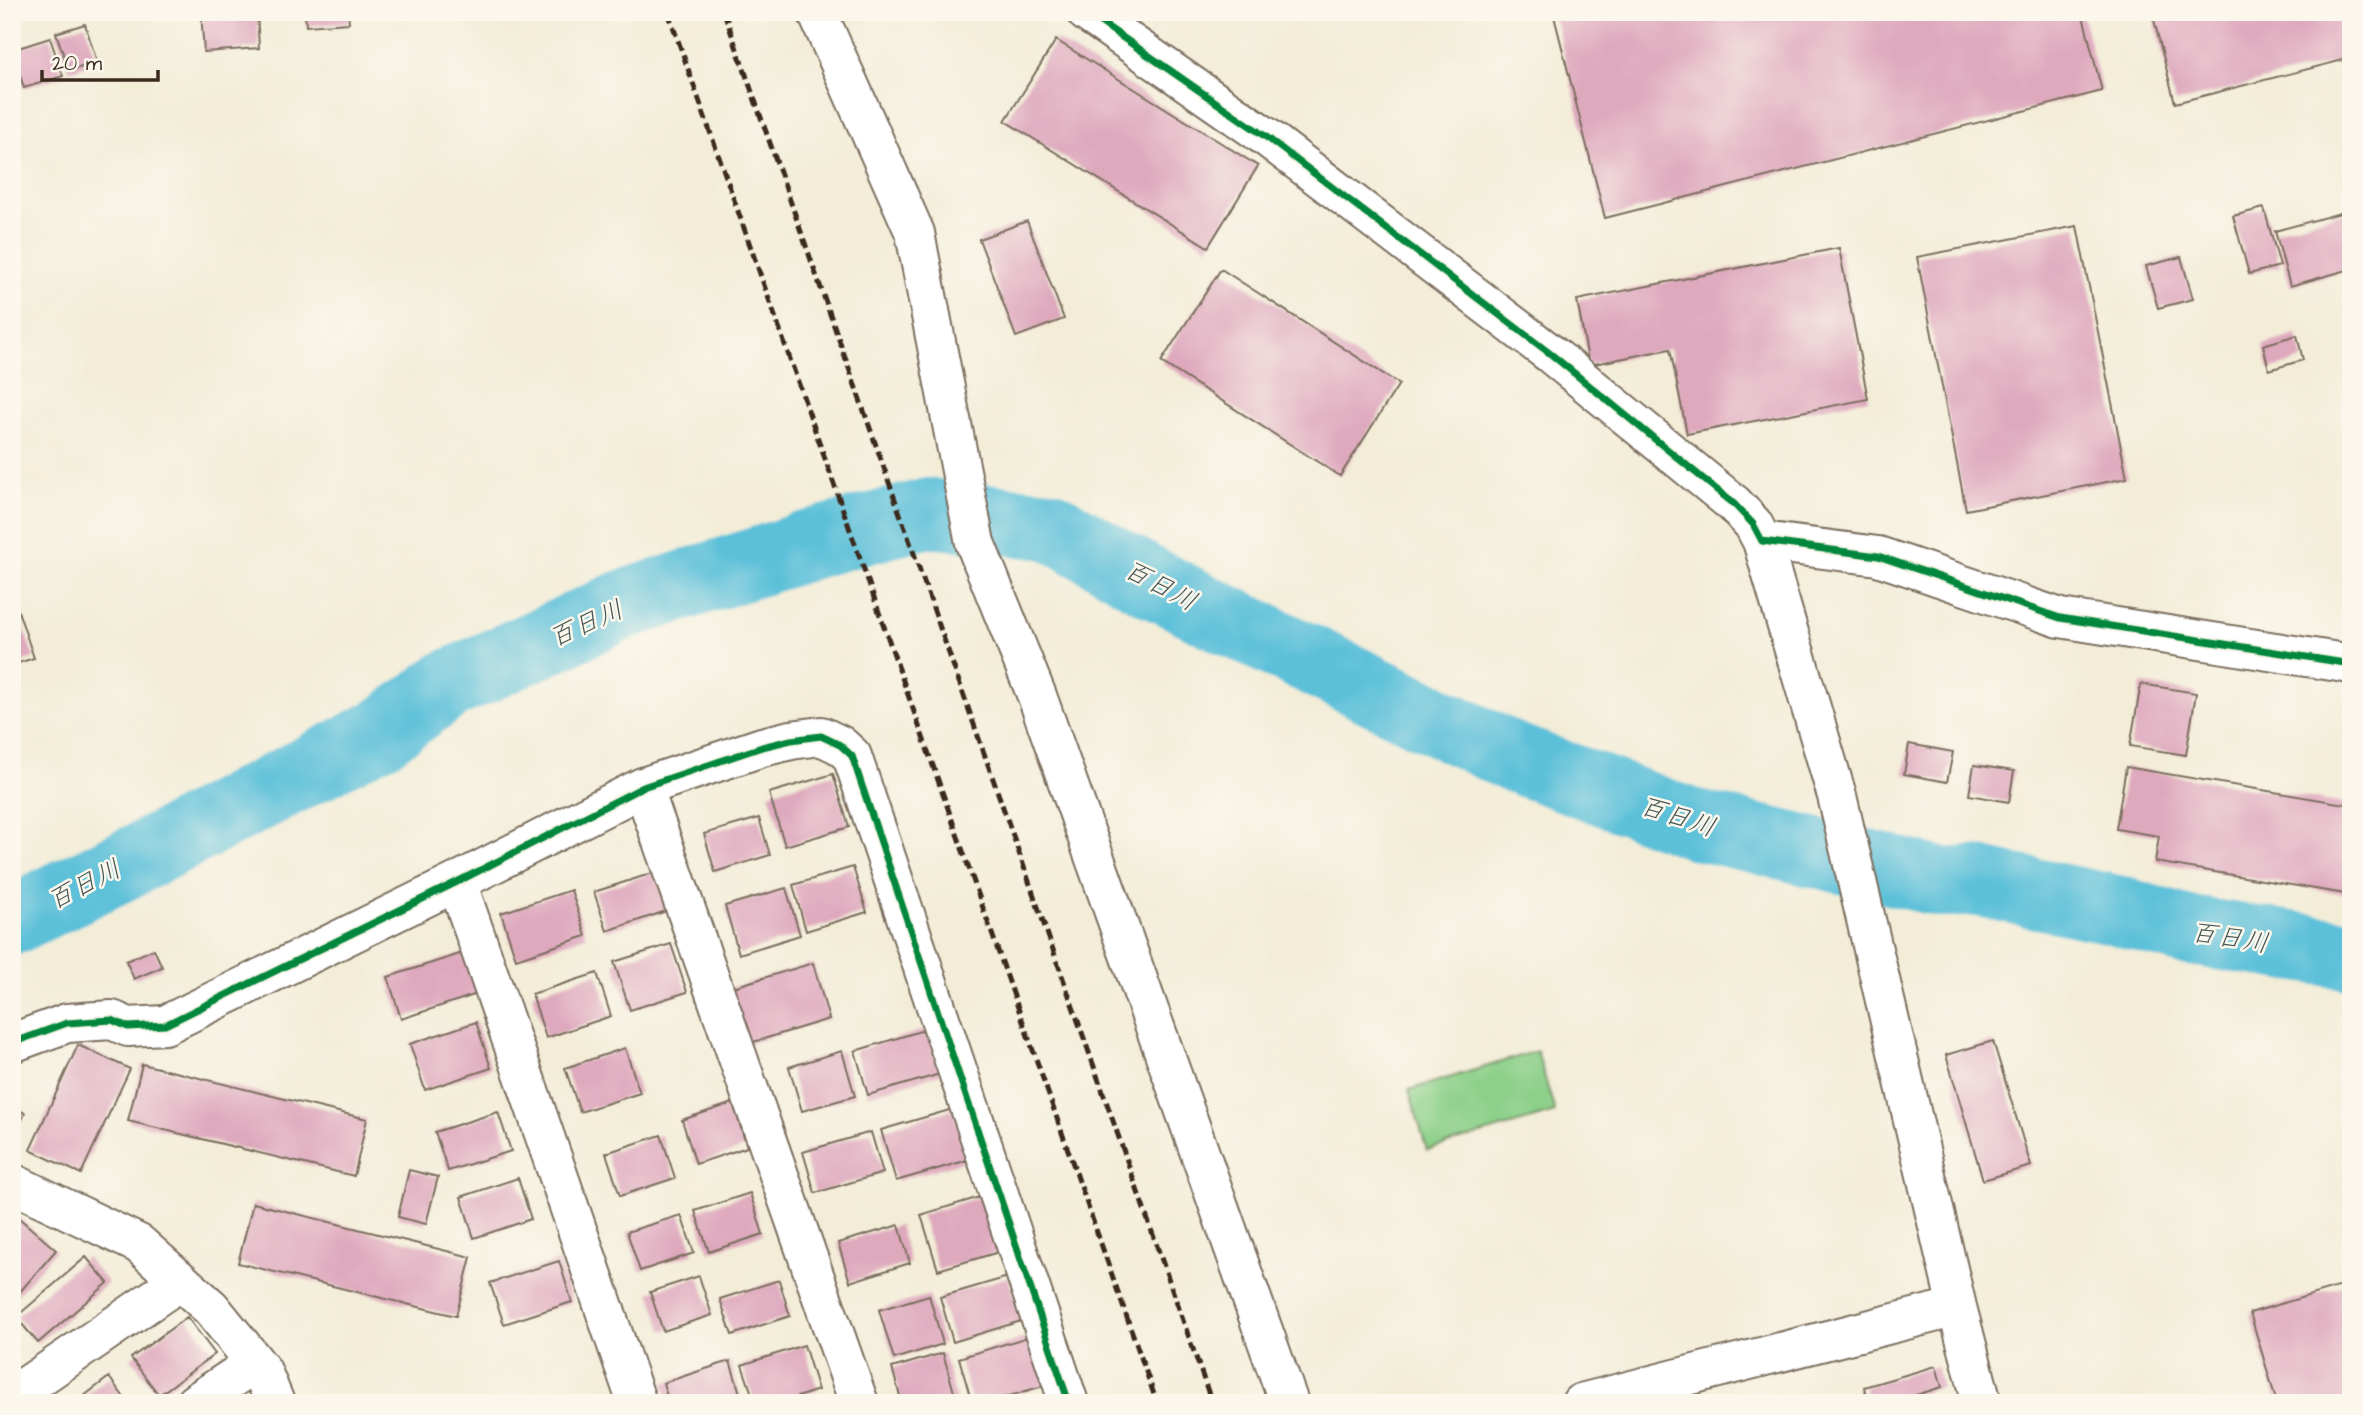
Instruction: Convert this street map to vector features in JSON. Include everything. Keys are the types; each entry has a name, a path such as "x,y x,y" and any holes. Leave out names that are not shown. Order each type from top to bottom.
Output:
{"street":[{"path":"817,12 915,233 975,543 1037,696 1289,1403"},
{"path":"1086,12 1269,139 1552,355 1734,505 1753,524 1762,541 1837,796 1982,1403"},
{"path":"1762,541 1878,556 2060,618 2351,664"},
{"path":"12,1043 68,1023 112,1020 128,1027 165,1025 457,882 643,787 762,747 821,736 840,745 852,757 1069,1403"},
{"path":"643,787 859,1403"},
{"path":"457,882 637,1403"},
{"path":"12,1183 139,1244 211,1308 262,1371 275,1403"},
{"path":"12,1396 180,1281"},
{"path":"1581,1403 1957,1307"},
{"path":"195,1403 256,1363"}],"green space":[{"path":"1537,1051 1555,1112 1427,1150 1409,1090"}],"building":[{"path":"201,12 257,12 259,48 204,52"},
{"path":"305,12 348,12 349,23 306,26"},
{"path":"1553,12 2082,12 2102,91 1605,218"},
{"path":"2152,12 2270,12 2271,17 2291,12 2351,12 2351,58 2175,103"},
{"path":"85,24 97,62 69,71 56,33"},
{"path":"50,38 63,76 24,88 12,50"},
{"path":"1056,40 1258,166 1208,247 1005,121"},
{"path":"2264,208 2280,266 2249,274 2233,216"},
{"path":"2351,210 2351,269 2290,286 2275,231"},
{"path":"1027,221 1064,319 1016,337 979,239"},
{"path":"2077,226 2127,478 1966,510 1917,257"},
{"path":"1839,248 1868,399 1687,434 1670,349 1589,365 1577,300"},
{"path":"2181,257 2193,299 2158,308 2146,266"},
{"path":"1221,269 1399,384 1340,476 1161,362"},
{"path":"2297,335 2303,360 2269,370 2263,345"},
{"path":"12,593 34,658 12,665"},
{"path":"2141,684 2196,693 2186,755 2130,746"},
{"path":"1909,744 1953,752 1947,782 1904,774"},
{"path":"1974,765 2014,771 2009,802 1969,795"},
{"path":"2126,767 2351,805 2351,895 2155,862 2159,836 2116,829"},
{"path":"833,774 849,827 785,846 769,793"},
{"path":"759,818 770,855 715,872 704,834"},
{"path":"853,867 867,912 806,931 793,885"},
{"path":"656,872 669,910 607,931 594,892"},
{"path":"786,888 800,935 739,954 725,906"},
{"path":"571,890 586,936 516,959 501,913"},
{"path":"671,944 687,992 630,1010 614,962"},
{"path":"154,949 162,967 134,979 126,961"},
{"path":"466,952 480,993 401,1019 388,977"},
{"path":"813,963 829,1019 747,1044 730,988"},
{"path":"597,973 611,1016 546,1038 532,994"},
{"path":"476,1022 491,1068 425,1090 410,1044"},
{"path":"927,1029 940,1074 868,1095 855,1051"},
{"path":"1993,1041 2031,1166 1983,1180 1946,1055"},
{"path":"78,1045 130,1069 81,1174 30,1150"},
{"path":"625,1048 640,1093 580,1112 565,1068"},
{"path":"842,1051 855,1096 802,1111 789,1067"},
{"path":"142,1064 367,1119 354,1176 128,1121"},
{"path":"733,1103 747,1147 696,1164 682,1120"},
{"path":"12,1107 25,1113 12,1141"},
{"path":"953,1109 968,1160 896,1181 881,1130"},
{"path":"498,1112 511,1151 448,1171 435,1132"},
{"path":"871,1132 883,1173 815,1193 803,1152"},
{"path":"661,1135 675,1178 620,1196 606,1153"},
{"path":"409,1170 438,1177 426,1224 398,1217"},
{"path":"518,1178 531,1219 474,1238 461,1197"},
{"path":"750,1193 763,1234 709,1252 695,1211"},
{"path":"986,1195 1002,1251 938,1270 921,1215"},
{"path":"253,1203 471,1257 456,1316 238,1263"},
{"path":"12,1212 56,1250 12,1301"},
{"path":"681,1215 694,1253 640,1271 627,1232"},
{"path":"899,1225 910,1263 850,1282 838,1243"},
{"path":"86,1257 108,1283 38,1343 16,1317"},
{"path":"559,1261 572,1302 504,1324 490,1283"},
{"path":"699,1276 712,1315 663,1331 650,1292"},
{"path":"1008,1277 1021,1321 953,1342 940,1297"},
{"path":"779,1280 790,1316 732,1335 720,1299"},
{"path":"2351,1283 2351,1403 2277,1403 2250,1313"},
{"path":"929,1295 943,1344 894,1359 879,1310"},
{"path":"187,1317 215,1354 159,1395 131,1358"},
{"path":"1041,1333 1056,1382 986,1403 972,1403 959,1358"},
{"path":"804,1345 818,1390 780,1403 755,1403 742,1365"},
{"path":"943,1353 957,1403 902,1403 892,1368"},
{"path":"730,1361 743,1403 669,1403 663,1383"},
{"path":"1936,1366 1942,1387 1890,1403 1868,1403 1864,1387"},
{"path":"109,1377 128,1403 75,1403"}],"waterway":[{"name":"百日川","path":"12,920 383,732 448,685 623,605 822,541 928,513 1050,525 1147,580 1512,757 1693,824 1945,883 1975,881 2117,910 2184,930 2351,955"}],"railway":[{"path":"668,12 1157,1403"},
{"path":"724,12 1212,1403"}],"cycle path":[{"path":"1086,12 1269,139 1552,355 1734,504 1753,524 1762,541 1878,556 2060,618 2351,664"},
{"path":"12,1043 67,1023 112,1020 128,1027 165,1025 457,882 643,787 762,747 821,736 840,745 852,756 1069,1403"}]}
